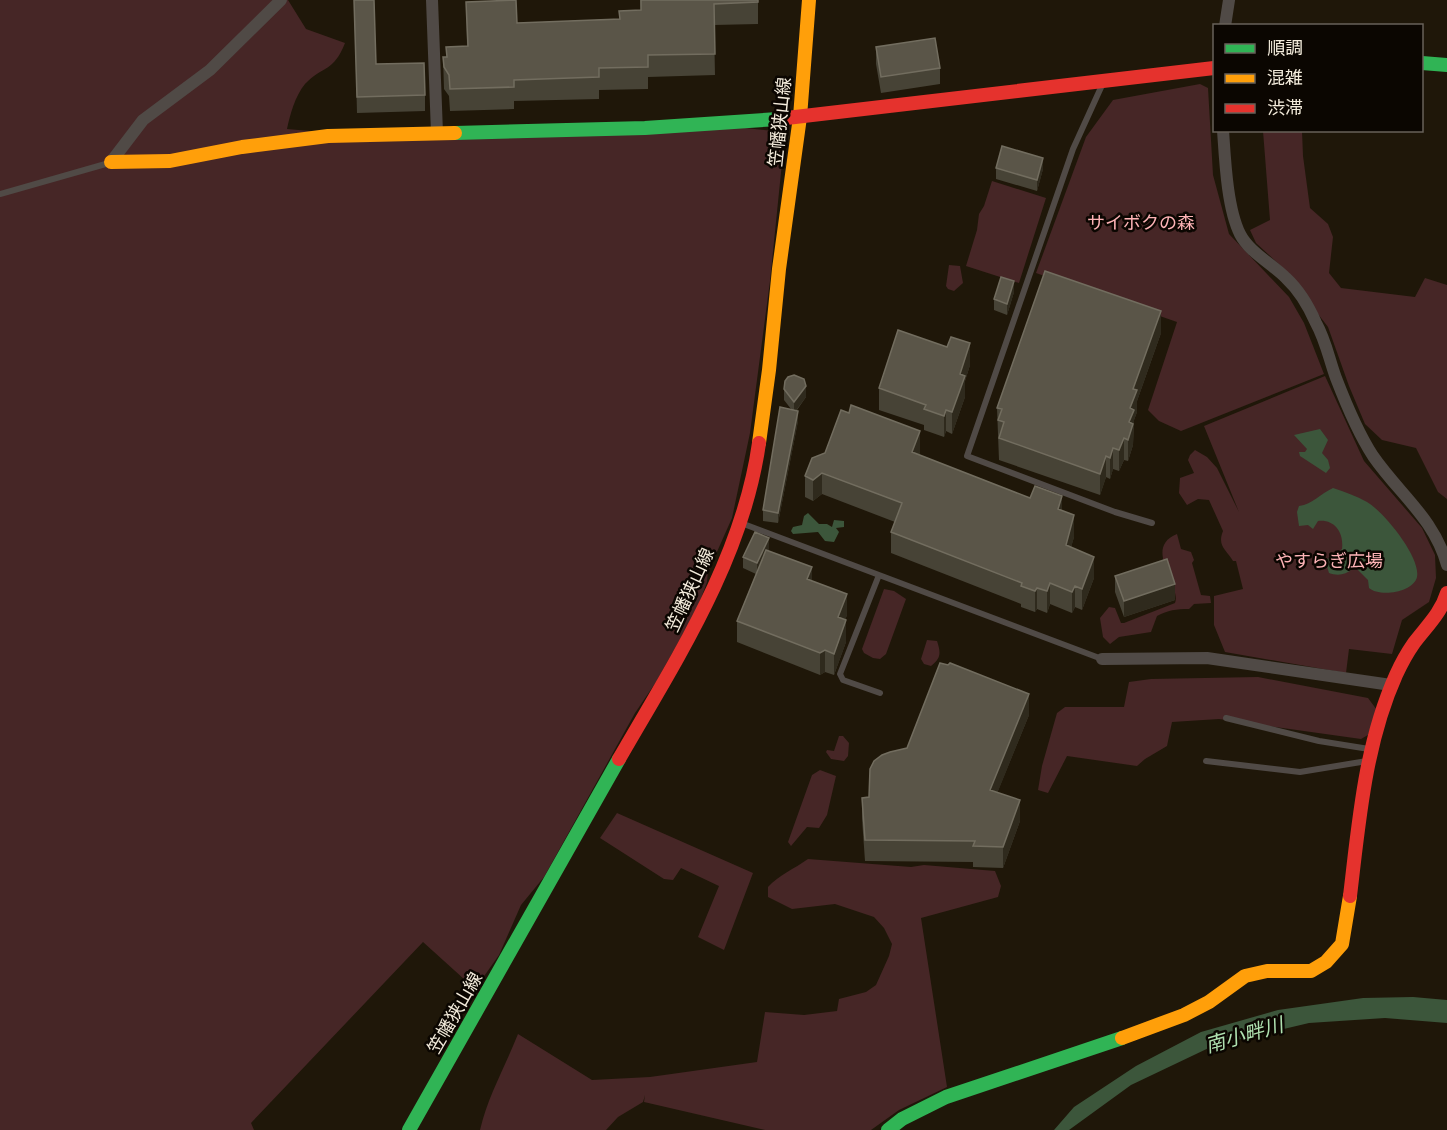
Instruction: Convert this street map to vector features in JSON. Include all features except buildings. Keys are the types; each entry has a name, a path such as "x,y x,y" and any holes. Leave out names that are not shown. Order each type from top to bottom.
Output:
{"street":[{"path":"111,162 143,120 210,70 281,0"},
{"path":"432,0 436,133"},
{"name":"笠幡狭山線","path":"409,1130 690,635 720,574 739,522 750,488 762,427 779,269 801,117 808,0"},
{"path":"1225,24 1229,0"},
{"path":"1423,63 1447,65"},
{"path":"111,162 170,161 242,147 328,136 645,128 801,117 1104,80 1213,69"},
{"path":"1223,132 1227,175 1234,217 1240,235 1256,253 1287,278 1309,307 1324,337 1340,387 1372,455 1431,525 1443,549 1447,565"},
{"path":"888,1130 902,1119 946,1097 1184,1016 1209,1002 1245,976 1267,970 1311,971 1326,962 1342,944 1347,922 1369,755 1391,685 1414,643 1434,620 1446,599 1447,592"},
{"path":"1102,659 1207,658 1391,685"}],"lane":[{"path":"1104,80 1072,149 967,456 1115,512 1152,523"},
{"path":"0,194 111,162"},
{"path":"739,522 1102,659"},
{"path":"879,575 840,674 843,680 880,693"},
{"path":"1226,718 1369,755"},
{"path":"1206,761 1300,772 1369,755"}],"green space":[{"path":"0,0 288,0 306,29 345,43 332,64 311,78 301,89 293,106 287,129 310,131 745,128 773,131 784,143 770,281 750,433 732,518 708,572 707,582 697,609 656,682 635,713 544,877 521,905 499,955 475,989 423,942 251,1123 254,1130 0,1130"},
{"name":"サイボクの森","path":"1200,84 1208,88 1213,175 1229,234 1289,297 1304,323 1324,374 1181,431 1159,421 1148,410 1177,322 1036,273 1086,137 1113,100"},
{"path":"1263,132 1302,132 1310,208 1328,224 1333,237 1329,273 1341,288 1415,297 1425,278 1447,285 1447,499 1438,492 1416,448 1382,440 1365,424 1328,327 1281,266 1256,243 1250,230 1270,220"},
{"path":"992,181 1046,198 1019,283 966,266 977,230 979,214"},
{"path":"949,265 960,266 963,283 954,291 946,286"},
{"name":"やすらぎ広場","path":"1325,376 1364,461 1422,528 1435,555 1436,578 1429,602 1402,620 1392,654 1349,649 1346,673 1225,652 1214,625 1214,596 1243,589 1236,561 1233,561 1223,547 1221,536 1223,531 1209,500 1198,499 1187,505 1179,493 1180,478 1194,473 1188,460 1195,450 1207,457 1217,468 1239,512 1204,426"},
{"path":"1177,534 1181,549 1191,552 1201,595 1210,596 1211,603 1194,604 1189,609 1165,612 1157,616 1151,632 1119,637 1110,644 1103,637 1100,618 1109,607 1115,608 1121,623 1124,623 1175,603 1176,596 1163,558 1163,548 1167,540"},
{"path":"884,589 894,591 906,599 886,654 880,659 864,653 862,649"},
{"path":"927,640 937,641 939,649 938,658 931,666 924,664 921,659"},
{"path":"1258,677 1368,698 1377,710 1368,735 1361,739 1219,719 1172,722 1167,746 1137,766 1067,756 1048,793 1038,790 1042,766 1057,713 1065,707 1124,707 1129,682 1151,679"},
{"path":"839,736 843,736 849,743 848,756 844,761 831,759 826,752 827,750 834,751"},
{"path":"820,770 836,776 827,815 819,828 807,827 791,846 788,842 812,775"},
{"path":"617,813 753,873 724,950 698,937 719,886 681,868 673,880 664,879 600,838"},
{"path":"808,859 995,871 1001,886 998,897 921,918 947,1087 899,1110 871,1130 765,1130 644,1102 645,1095 643,1102 618,1117 606,1130 480,1130 492,1093 518,1034 592,1080 650,1077 757,1062 765,1012 804,1015 837,1011 839,999 866,992 876,985 892,944 884,928 874,917 835,904 792,909 768,897 768,887 772,883"}],"water":[{"path":"1320,429 1328,440 1322,453 1328,460 1330,468 1326,473 1300,456 1299,452 1305,452 1307,449 1294,435"},
{"path":"1333,488 1367,502 1400,535 1417,568 1417,577 1409,587 1388,593 1374,591 1369,588 1368,580 1357,569 1341,574 1329,573 1325,560 1342,549 1340,533 1334,525 1324,521 1318,521 1313,529 1308,525 1299,526 1297,512 1299,506"},
{"path":"808,513 819,524 832,527 834,520 844,521 844,527 836,528 839,532 834,542 825,541 818,532 793,534 791,531 793,527 802,525 804,516"},
{"name":"南小畔川","path":"1413,997 1447,1000 1447,1023 1385,1018 1309,1023 1215,1045 1131,1085 1069,1130 1054,1130 1074,1107 1136,1066 1201,1032 1278,1010 1363,998"}],"traffic: fast":[{"path":"1423,63 1447,65"},
{"path":"455,133 645,128 778,119"},
{"path":"409,1130 619,759"},
{"path":"888,1130 902,1119 946,1097 1122,1038"}],"traffic: slow":[{"path":"759,443 779,269 800,117 809,0"},
{"path":"111,162 170,161 242,147 328,136 455,133"},
{"path":"1122,1038 1184,1015 1209,1002 1245,976 1267,971 1311,971 1326,962 1342,944 1350,896"}],"traffic: jam":[{"path":"778,119 1213,68"},
{"path":"619,759 684,646 723,567 751,486 759,443"},
{"path":"1350,896 1370,755 1385,701 1404,659 1437,613 1447,593"}]}
